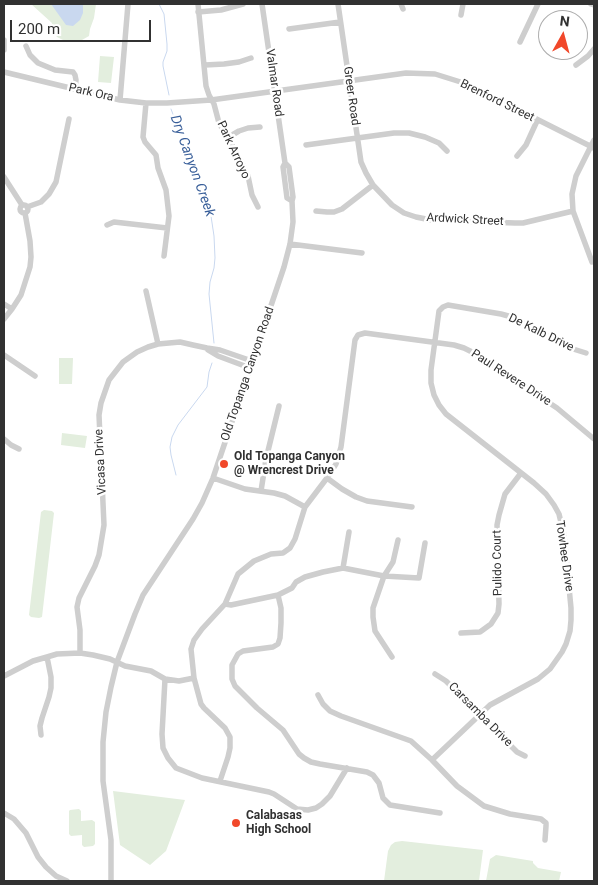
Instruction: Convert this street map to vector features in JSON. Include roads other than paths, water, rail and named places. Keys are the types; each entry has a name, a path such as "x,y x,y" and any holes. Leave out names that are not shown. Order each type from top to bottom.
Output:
{"street":[{"path":"120,100 128,4"},
{"name":"Park Arroyo","path":"198,4 206,86 219,123 248,176 252,195 258,207"},
{"path":"198,12 221,10 243,4"},
{"name":"Valmar Road","path":"262,4 285,163 283,167 287,198 292,201"},
{"name":"Greer Road","path":"338,4 361,162 373,185"},
{"path":"461,15 463,4"},
{"path":"520,42 538,4"},
{"path":"289,29 340,22"},
{"path":"4,40 4,50"},
{"path":"26,46 38,63 54,70 73,72 76,80 75,89"},
{"path":"576,65 594,49"},
{"path":"205,65 239,62 250,58"},
{"name":"Park Ora","path":"4,72 120,100 146,103 179,103 211,100"},
{"name":"Brenford Street","path":"211,100 406,72 435,74 467,84 592,147"},
{"path":"146,103 143,137 156,156 166,190 169,216 164,256"},
{"path":"25,208 41,202 49,194 56,182 69,119"},
{"path":"517,156 526,145 538,120"},
{"path":"227,138 248,128 260,127"},
{"path":"306,145 394,133 409,133 439,143 447,151"},
{"path":"592,262 573,211 572,194 576,176 594,140"},
{"path":"4,181 25,208 31,258 30,267 20,295 4,319"},
{"path":"316,211 334,212 342,209 373,185"},
{"name":"Ardwick Street","path":"373,185 392,205 404,213 431,220 523,223 573,211"},
{"name":"Old Topanga Canyon Road","path":"111,881 112,852 103,781 103,742 106,712 117,662 143,595 193,519 213,478 284,267 293,222 292,201"},
{"path":"107,226 114,222 167,228"},
{"path":"290,244 362,253"},
{"path":"146,291 158,344"},
{"path":"4,304 12,309"},
{"name":"De Kalb Drive","path":"435,342 439,311 448,305 512,317 570,348 586,353"},
{"name":"Paul Revere Drive","path":"328,478 336,464 341,447 355,340 358,335 365,333 454,345 474,353 557,408 594,438"},
{"name":"Vicasa Drive","path":"80,652 77,607 79,598 99,555 104,525 99,415 109,380 123,362 137,352 158,344 180,342 220,350 252,361"},
{"name":"Towhee Drive","path":"432,760 490,704 538,679 550,669 562,652 570,631 571,608 564,535 554,506 546,494 446,414 439,405 431,383 435,342"},
{"name":"Vicasa Drive","path":"207,348 218,356 250,368"},
{"path":"4,355 36,376"},
{"path":"261,491 266,459 279,406"},
{"path":"4,439 11,446 19,449"},
{"name":"Pulido Court","path":"461,633 480,632 491,624 498,613 497,525 505,494 521,473"},
{"path":"213,478 240,488 285,496 305,507"},
{"path":"220,781 228,757 230,737 225,728 201,704 194,678 191,649 194,640 202,629 225,604 238,574 262,557 283,553 290,548 295,539 305,507 328,478 342,489 367,501 412,507"},
{"path":"343,568 349,532"},
{"path":"392,656 375,631 373,617 384,576 393,562 398,540"},
{"path":"225,604 230,605 278,595 292,588 296,582 305,577 343,568 384,576 419,578 425,543"},
{"path":"278,595 281,608 278,644 273,647 243,651 238,654 232,665 232,680 235,686 283,730 299,754 304,758 311,762 367,772 379,783 383,798 390,805 440,813"},
{"path":"4,676 33,661 57,654 80,652 93,654 126,666 151,671 165,680 179,681 194,678"},
{"path":"41,735 40,726 50,697 51,688 47,657"},
{"name":"Carsamba Drive","path":"435,674 446,681 517,752 525,756"},
{"path":"165,680 163,748 176,768 202,778 269,792 297,809 308,810 316,808 330,796 347,768"},
{"path":"318,695 330,711 411,741 457,786 484,806 510,814 541,818 546,823 545,840"},
{"path":"4,813 14,819 26,833 46,868 56,876 67,881"}],"water":[{"path":"51,4 83,4 83,13 80,20 73,26 66,25"}],"waterway":[{"name":"Dry Canyon Creek","path":"159,4 164,14 167,51 163,66 169,95"},
{"name":"Dry Canyon Creek","path":"171,109 189,152 211,216 215,258 209,294 214,343"},
{"name":"Dry Canyon Creek","path":"176,475 170,447 172,437 178,425 207,387 212,363"}],"place":[{"name":"Old Topanga Canyon @ Wrencrest Drive","path":"224,464"},
{"name":"Calabasas High School","path":"236,823"}]}
